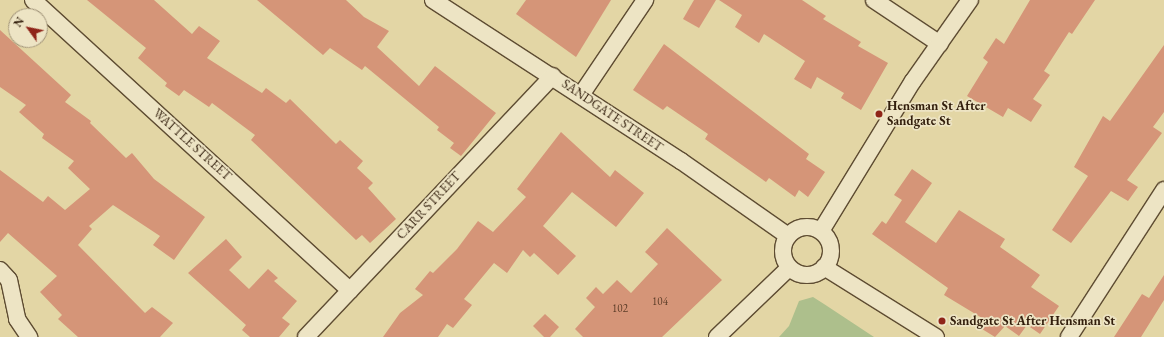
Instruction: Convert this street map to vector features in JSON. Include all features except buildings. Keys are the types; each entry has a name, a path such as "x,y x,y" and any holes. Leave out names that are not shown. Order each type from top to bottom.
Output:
{"street":[{"name":"WATTLE STREET","path":"33,0 350,290"},
{"name":"SANDGATE STREET","path":"433,0 553,76 788,236"},
{"path":"581,95 645,0"},
{"path":"874,0 940,44"},
{"path":"821,232 909,88 970,0"},
{"name":"CARR STREET","path":"306,337 553,76"},
{"path":"1070,337 1164,190"},
{"path":"800,228 821,232 830,245 824,267 803,275 789,268 783,256 788,236 800,228"},
{"path":"824,267 936,337"},
{"path":"717,337 789,268"},
{"path":"0,270 9,280 17,319 29,337"}],"green space":[{"path":"813,297 874,337 779,337 789,326 799,301"}],"place":[{"name":"Hensman St After Sandgate St","path":"879,114"},
{"name":"Sandgate St After Hensman St","path":"942,321"}]}
